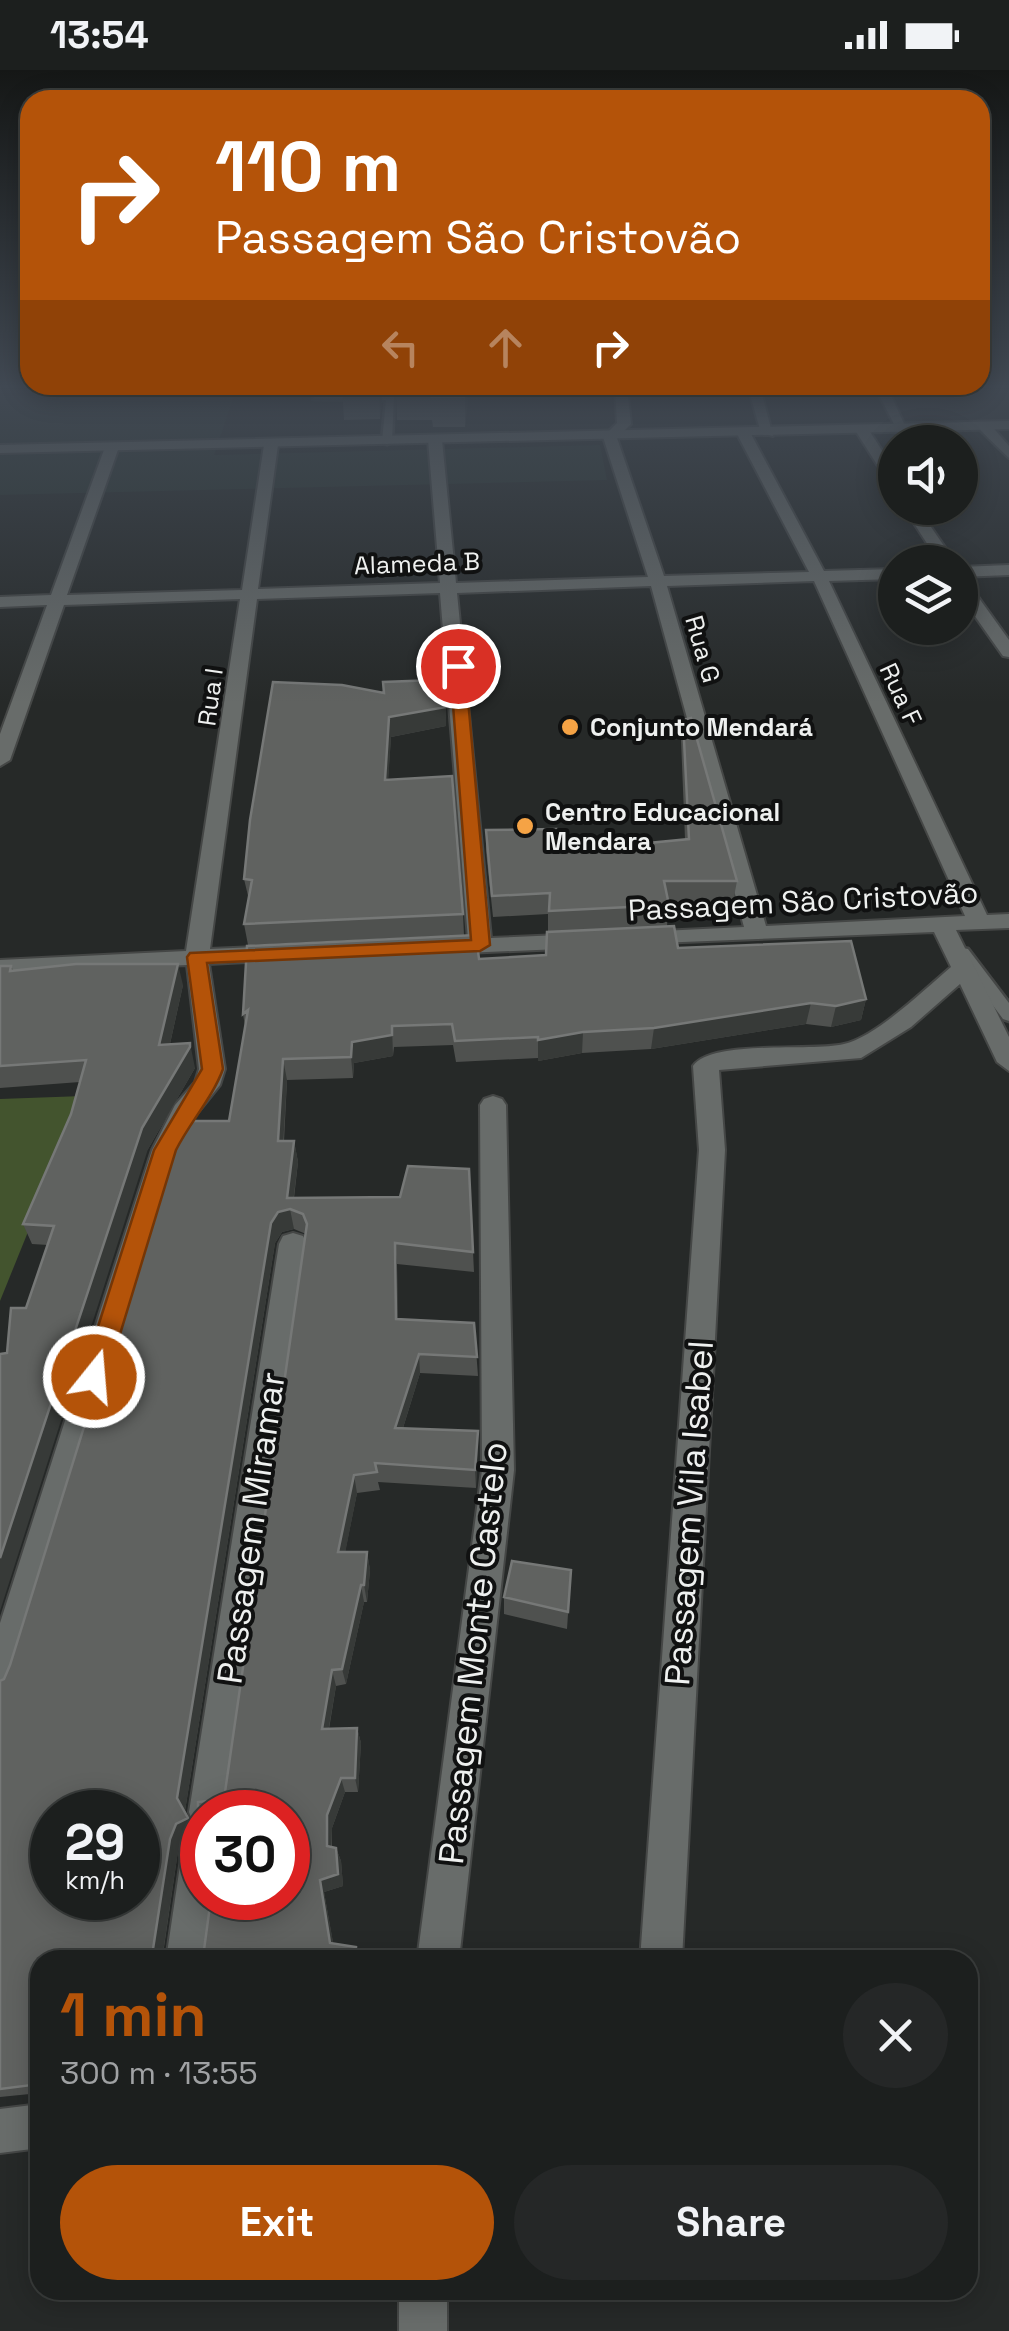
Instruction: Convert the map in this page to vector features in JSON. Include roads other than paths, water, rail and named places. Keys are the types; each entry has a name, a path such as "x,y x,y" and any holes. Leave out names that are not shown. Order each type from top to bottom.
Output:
{"street":[{"path":"0,760 95,493"},
{"name":"Rua I","path":"0,1680 165,1150 184,1112 207,1084 212,1069 197,957 265,493"},
{"path":"441,493 480,945"},
{"name":"Rua G","path":"628,493 658,583 757,934"},
{"name":"Rua F","path":"775,493 820,578 980,924"},
{"path":"978,571 1009,570"},
{"name":"Alameda B","path":"0,602 878,575"},
{"path":"978,608 1009,652"},
{"name":"Passagem São Cristovão","path":"424,947 1009,921"},
{"path":"942,926 1009,1062"},
{"path":"0,967 310,952"},
{"name":"Passagem Vila Isabel","path":"661,1950 712,1150 706,1066 718,1061 852,1052 902,1021 963,969"},
{"name":"Passagem Monte Castelo","path":"439,1950 498,1470 493,1105"},
{"name":"Passagem Miramar","path":"211,1790 293,1244"},
{"path":"187,1950 192,1920"},
{"path":"0,2131 30,2127"},
{"path":"422,2300 423,2331"}],"lane":[{"path":"942,926 1009,1015"}],"place":[{"name":"Conjunto Mendará","path":"570,727"},
{"name":"Centro Educacional Mendara","path":"525,826"}]}
